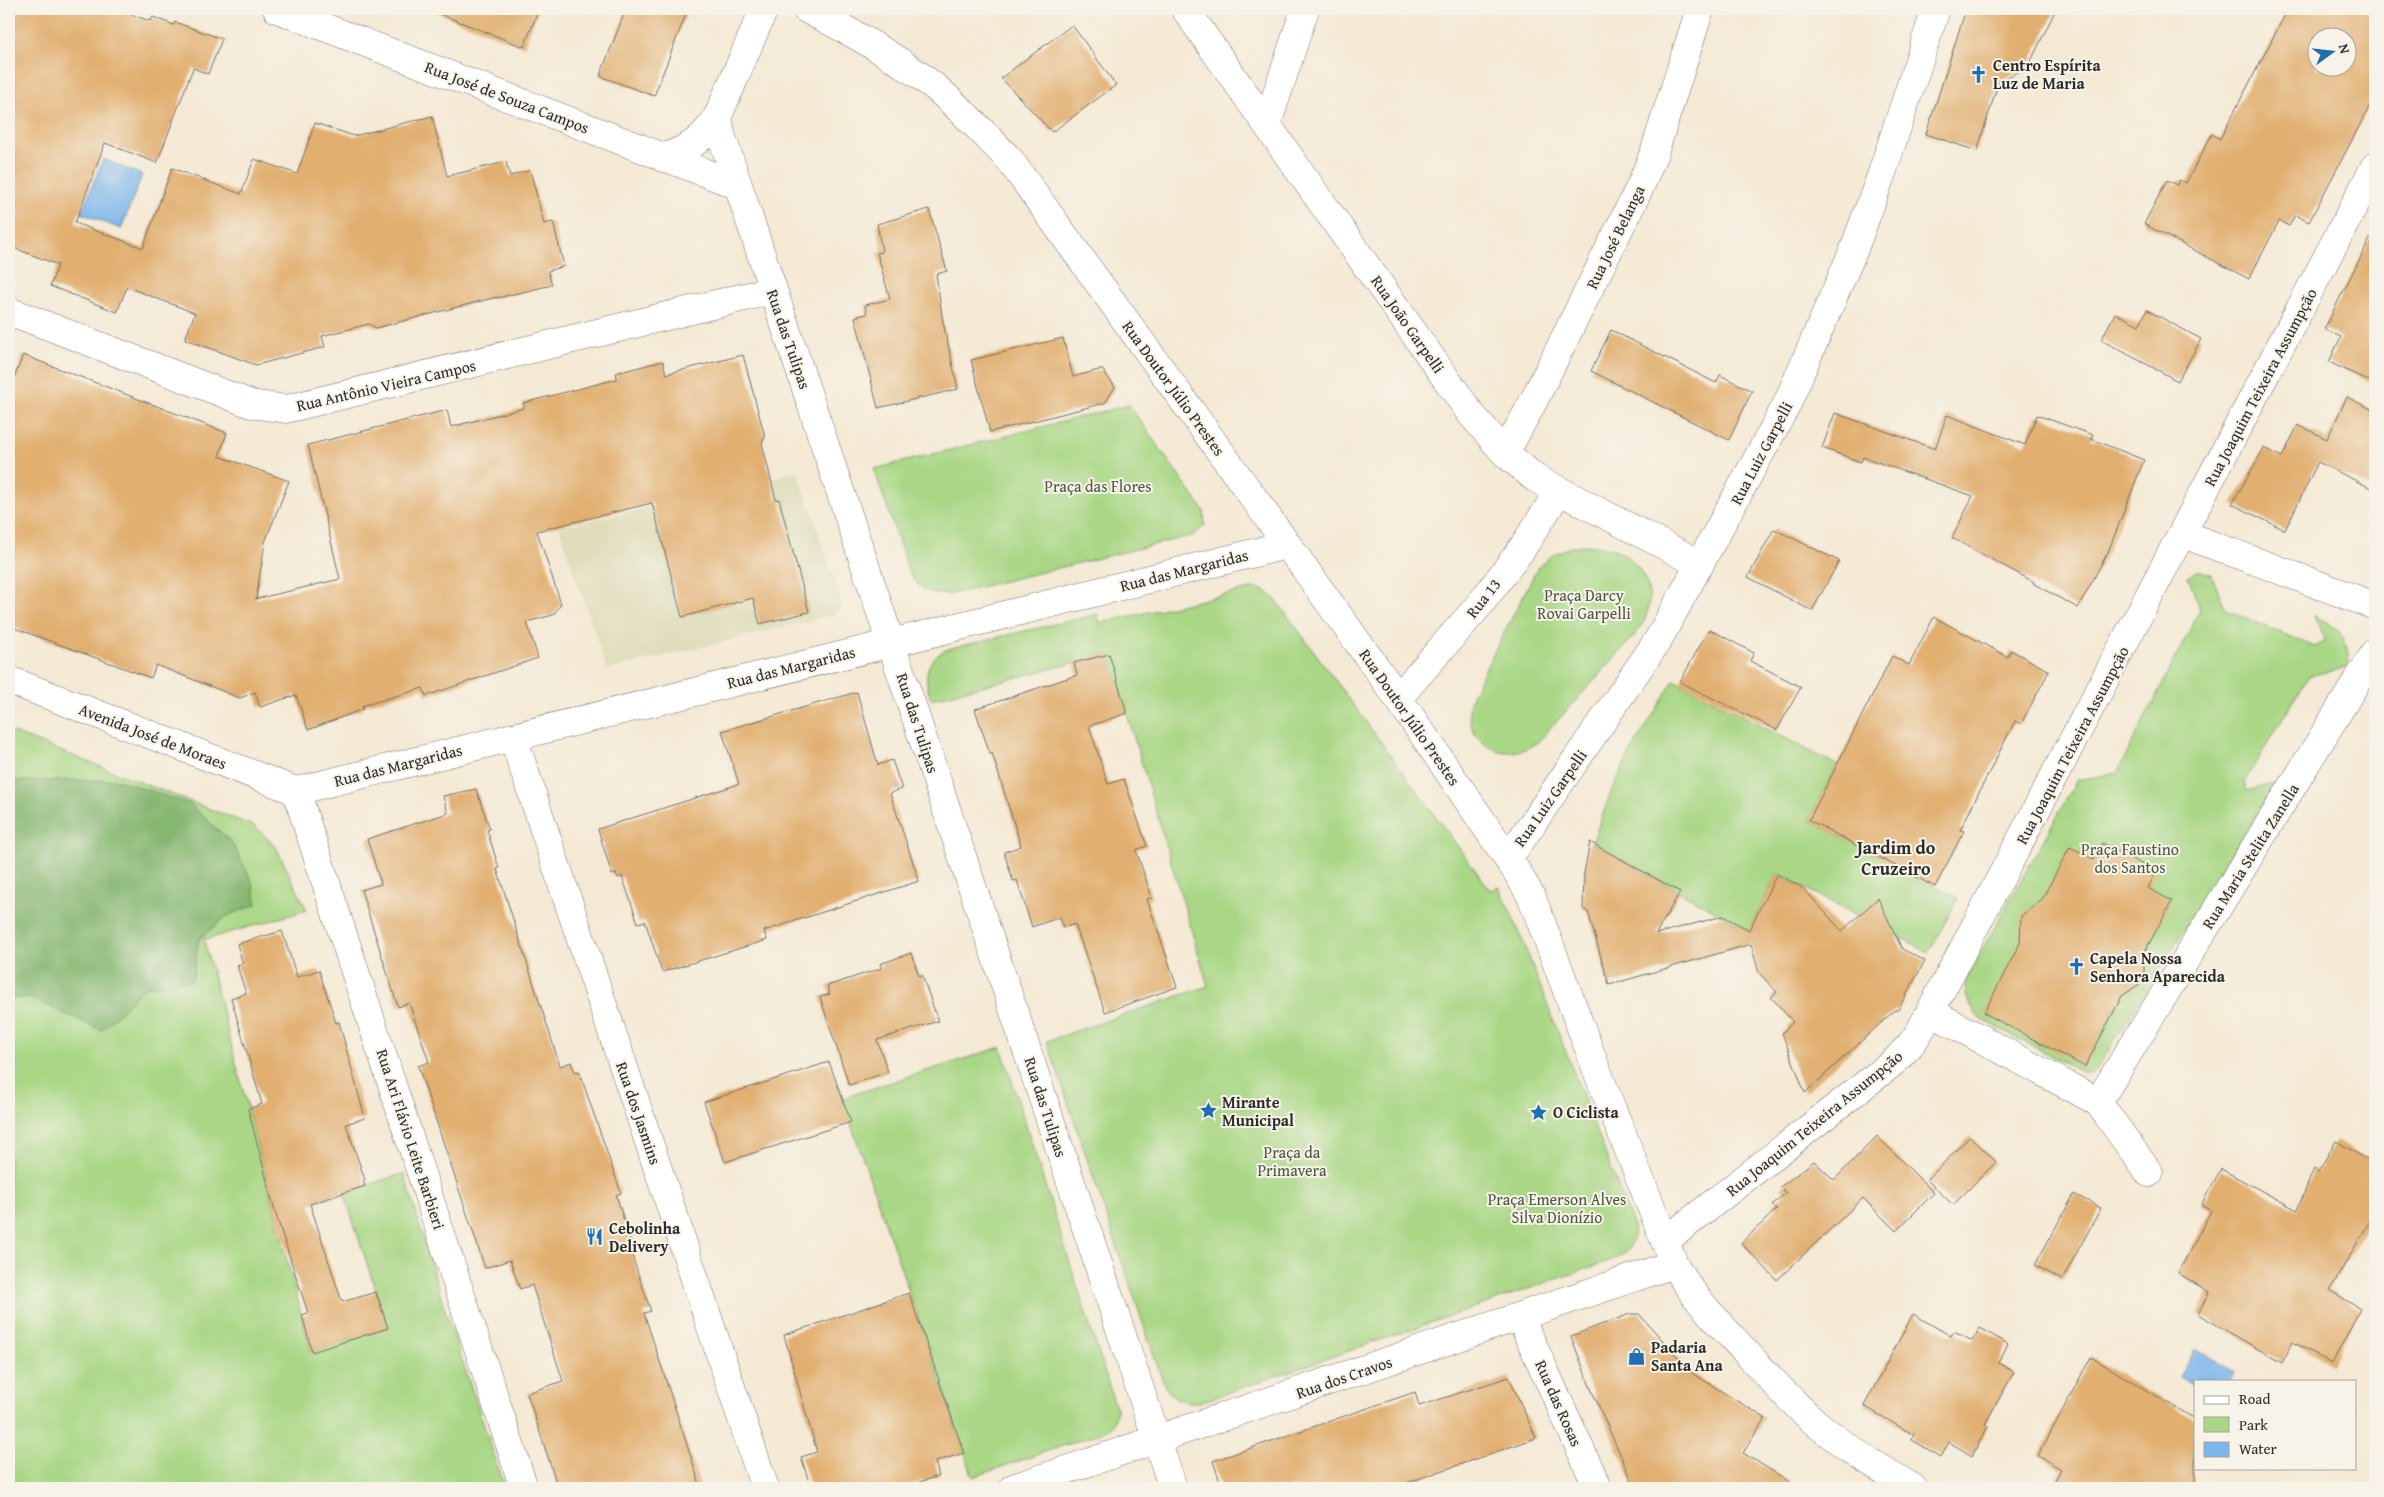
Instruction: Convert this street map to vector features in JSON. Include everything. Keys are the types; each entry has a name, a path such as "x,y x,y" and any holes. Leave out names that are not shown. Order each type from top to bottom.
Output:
{"street":[{"name":"Rua José de Souza Campos","path":"277,9 737,185"},
{"path":"663,158 684,150 707,134 718,116 764,9"},
{"name":"Rua Doutor Júlio Prestes","path":"806,9 892,56 932,85 972,121 1008,160 1398,698 1508,859 1532,898 1601,1081 1670,1253 1703,1306 1789,1398 1820,1427 1854,1452 1913,1488"},
{"name":"Rua João Garpelli","path":"1185,9 1471,414 1504,453 1535,478 1700,564"},
{"path":"1267,124 1305,9"},
{"name":"Rua José Belanga","path":"1504,453 1532,404 1640,187 1654,153 1700,9"},
{"name":"Rua Luiz Garpelli","path":"1508,859 1642,664 1766,446 1820,332 1879,181 1936,9"},
{"name":"Rua das Tulipas","path":"718,116 721,134 737,185 1173,1488"},
{"name":"Rua Joaquim Teixeira Assumpção","path":"1670,1253 1895,1061 1911,1044 1930,1012 2183,534 2375,166"},
{"name":"Rua Antônio Vieira Campos","path":"9,311 251,404 286,408 773,290"},
{"name":"Rua 13","path":"1398,698 1481,603 1521,550 1559,491"},
{"path":"2183,534 2375,606"},
{"name":"Rua das Margaridas","path":"296,791 1286,545"},
{"name":"Rua Maria Stelita Zanella","path":"2098,1102 2375,652"},
{"name":"Avenida José de Moraes","path":"9,680 296,791"},
{"name":"Rua dos Jasmins","path":"513,737 765,1488"},
{"name":"Rua Ari Flávio Leite Barbieri","path":"296,791 524,1488"},
{"path":"1930,1012 2098,1102 2150,1173"},
{"name":"Rua dos Cravos","path":"1013,1488 1520,1317 1670,1253"},
{"name":"Rua das Rosas","path":"1520,1317 1598,1488"}],"shaded area":[{"path":"798,471 842,604 841,610 836,614 607,670 559,527 697,497"}],"green space":[{"name":"Praça das Flores","path":"1129,405 1204,511 1205,525 1194,535 951,594 937,594 921,588 917,584 909,572 874,469"},
{"name":"Praça Darcy Rovai Garpelli","path":"1584,545 1604,546 1617,550 1634,562 1645,580 1648,590 1648,610 1645,620 1635,635 1540,740 1526,749 1512,752 1499,751 1487,746 1477,737 1471,725 1469,711 1472,695 1537,569 1558,552 1570,547"},
{"name":"Praça Faustino dos Santos","path":"2198,570 2211,574 2226,610 2315,647 2326,641 2314,616 2331,625 2345,641 2349,667 2309,676 2244,782 2246,791 2276,783 2097,1069 2091,1073 2084,1073 1979,1018 1968,1000 1965,990 1966,979 2077,780 2117,773 2200,610 2188,576"},
{"path":"1255,588 1266,591 1276,600 1490,890 1499,887 1516,924 1632,1222 1634,1234 1631,1244 1625,1253 1615,1259 1201,1402 1189,1402 1174,1396 1163,1382 1047,1041 1208,986 1109,654 931,699 928,691 927,676 930,663 940,653 948,649 1098,614 1100,623"},
{"path":"1674,680 1837,765 1809,820 1958,898 1929,952 1777,874 1749,930 1592,843 1612,790 1631,751"},
{"path":"9,731 256,827 276,847 307,910 204,940 311,1352 388,1328 344,1193 404,1173 442,1301 505,1488 9,1488"},
{"path":"118,780 190,804 232,843 252,881 257,904 227,916 199,939 192,980 145,987 102,1030 30,998 9,998 9,784 15,781"},
{"path":"1001,1047 1117,1411 1113,1424 1103,1432 973,1477 842,1098"}],"water":[{"path":"103,159 142,175 121,229 81,213"},
{"path":"2195,1349 2235,1371 2230,1380 2194,1380 2194,1384 2179,1377"}],"building":[{"path":"9,9 116,9 150,21 153,17 174,25 175,22 222,39 208,74 193,68 157,163 105,143 75,223 143,248 172,168 241,194 254,159 297,174 315,123 354,136 432,116 447,176 506,162 510,176 530,170 544,224 553,222 564,266 548,271 552,285 376,328 369,324 322,336 325,347 256,365 185,339 195,313 127,287 117,312 50,286 58,265 9,246"},
{"path":"433,9 539,9 524,47 432,11"},
{"path":"626,9 688,9 654,96 600,76"},
{"name":"Centro Espírita Luz de Maria","path":"1966,9 2056,9 2028,67 1999,81 1977,151 1926,134"},
{"path":"2288,9 2375,9 2375,96 2309,222 2295,215 2289,226 2279,221 2249,279 2144,224 2167,180 2177,185 2179,180 2186,183 2212,134 2220,139"},
{"path":"1072,25 1116,85 1052,132 1001,78"},
{"path":"929,209 947,271 936,274 943,322 958,389 878,408 855,317 867,314 865,305 890,299 877,253 882,252 877,224"},
{"path":"2375,229 2375,384 2329,362 2341,337 2324,329"},
{"path":"2147,310 2201,339 2178,381 2101,340 2115,313 2139,325"},
{"path":"1611,330 1716,383 1720,375 1752,391 1729,440 1591,371"},
{"path":"1063,338 1073,377 1102,369 1115,387 1105,403 990,432 971,360"},
{"path":"23,355 227,433 219,456 289,481 265,542 256,599 340,579 308,445 447,410 451,427 524,408 523,403 617,379 616,373 663,361 666,374 743,355 765,437 762,443 776,500 779,499 809,612 760,624 753,598 682,617 652,503 537,531 561,604 553,615 527,622 538,658 426,696 423,688 362,706 363,709 308,730 296,695 260,707 255,692 240,698 156,665 151,678 9,626 9,391"},
{"path":"2347,397 2375,411 2375,490 2318,462 2285,530 2232,504 2264,448 2282,457 2298,425 2327,439"},
{"path":"1835,413 1935,449 1947,415 2025,445 2037,415 2093,435 2091,439 2144,460 2108,552 2078,608 1952,538 1973,496 1863,457 1861,462 1822,448"},
{"path":"1774,529 1839,561 1812,611 1748,577"},
{"path":"1934,617 2008,657 2011,650 2049,671 2021,724 2015,721 1960,830 1964,831 1935,887 1809,820 1892,656 1909,665"},
{"path":"1709,629 1754,653 1750,661 1801,687 1777,730 1680,682"},
{"path":"1109,654 1127,713 1089,726 1108,784 1124,779 1147,846 1136,850 1152,898 1147,899 1177,987 1105,1012 1075,924 1063,928 1060,917 1032,927 1017,880 1013,881 1004,852 1021,846 992,753 990,754 975,709 1077,675 1074,663"},
{"path":"857,692 878,765 892,760 902,789 890,793 919,881 764,931 767,940 662,972 645,921 638,923 622,876 618,878 616,874 612,875 598,829 739,784 722,731"},
{"path":"476,789 490,829 487,830 499,868 497,869 560,1066 571,1062 575,1072 579,1071 621,1193 616,1195 634,1252 631,1253 651,1311 644,1313 701,1488 558,1488 527,1393 563,1381 532,1285 520,1289 510,1260 485,1268 418,1066 429,1062 409,1003 398,1007 361,890 381,884 367,839 448,813 443,796"},
{"path":"1590,842 1680,892 1656,934 1723,916 1749,930 1777,874 1803,888 1842,931 1878,898 1902,949 1925,961 1898,1010 1895,1010 1805,1093 1782,1033 1793,1022 1771,997 1777,992 1759,973 1751,944 1609,985 1588,912 1583,909 1584,873"},
{"name":"Capela Nossa Senhora Aparecida","path":"2102,843 2156,872 2148,888 2172,901 2144,953 2144,981 2122,996 2085,1067 1984,1013 2020,943 2021,916 2042,899 2070,847 2094,859"},
{"path":"282,931 297,977 319,970 336,1023 339,1022 365,1118 346,1124 365,1180 363,1181 365,1186 310,1204 342,1302 376,1292 388,1328 312,1352 302,1315 308,1313 276,1215 248,1109 262,1104 231,998 246,993 237,966 243,964 237,944"},
{"path":"911,953 919,976 922,975 938,1021 877,1040 888,1072 849,1085 820,997 830,994 827,986 882,968 880,964"},
{"path":"829,1062 851,1122 725,1162 704,1102"},
{"path":"1877,1136 1934,1193 1896,1231 1863,1198 1777,1280 1741,1243 1777,1209 1772,1205 1786,1193 1780,1187 1814,1161 1834,1180"},
{"path":"1970,1136 1996,1162 1953,1205 1927,1180"},
{"path":"2336,1141 2375,1164 2375,1212 2330,1290 2360,1309 2332,1364 2293,1342 2282,1363 2198,1314 2209,1292 2178,1273 2211,1211 2201,1205 2221,1169 2297,1210 2314,1169 2318,1172"},
{"path":"2074,1194 2101,1208 2062,1280 2035,1265"},
{"path":"909,1293 964,1453 935,1462 939,1476 900,1488 811,1488 801,1457 817,1452 784,1335"},
{"path":"1630,1314 1639,1314 1692,1373 1765,1418 1743,1453 1800,1488 1635,1488 1589,1384 1571,1336"},
{"path":"1913,1314 1951,1336 1954,1331 1972,1341 1980,1328 2008,1344 1998,1363 2014,1372 1985,1424 1988,1426 1972,1456 1949,1442 1941,1457 1912,1440 1914,1435 1864,1406"},
{"path":"2091,1357 2194,1418 2195,1488 2051,1488 2061,1469 2038,1456"},
{"path":"1509,1377 1536,1438 1392,1488 1222,1488 1213,1461 1415,1392 1419,1406"}],"waterway":[{"path":"9,1067 12,1062"}],"place":[{"name":"Centro Espírita Luz de Maria","path":"1979,74"},
{"name":"Capela Nossa Senhora Aparecida","path":"2076,967"},
{"name":"Mirante Municipal","path":"1208,1111"},
{"name":"O Ciclista","path":"1539,1112"},
{"name":"Cebolinha Delivery","path":"595,1237"},
{"name":"Padaria Santa Ana","path":"1637,1356"}],"district":[{"name":"Jardim do Cruzeiro","path":"1896,858"}],"park label":[{"name":"Praça da Primavera","path":"1292,1161"},
{"name":"Praça Emerson Alves Silva Dionízio","path":"1557,1208"}]}
